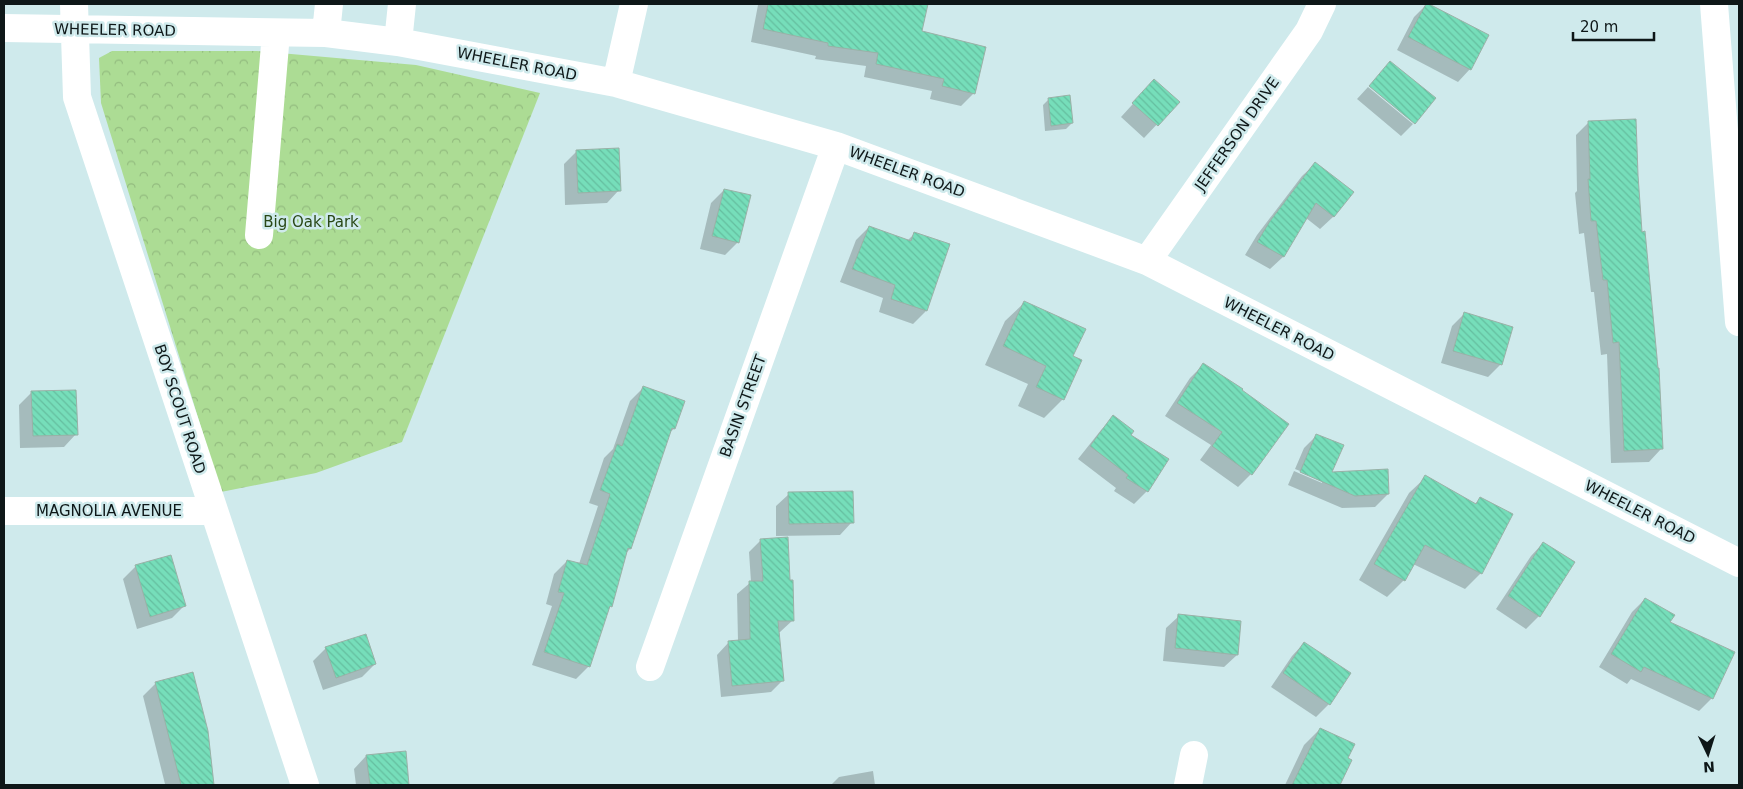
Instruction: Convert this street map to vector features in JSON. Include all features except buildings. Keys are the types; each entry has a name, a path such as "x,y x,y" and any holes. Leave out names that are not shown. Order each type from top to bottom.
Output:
{"street":[{"path":"326,33 329,4"},
{"path":"398,42 402,4"},
{"path":"616,83 634,4"},
{"name":"JEFFERSON DRIVE","path":"1147,262 1309,31 1322,4"},
{"path":"1714,4 1739,322"},
{"name":"WHEELER ROAD","path":"4,28 75,17 276,32 326,33 398,42 616,83 836,146 1147,262 1739,562"},
{"name":"BOY SCOUT ROAD","path":"75,17 77,97 305,785"},
{"path":"259,235 276,32"},
{"name":"BASIN STREET","path":"650,667 836,146"},
{"name":"MAGNOLIA AVENUE","path":"4,511 214,511"},
{"path":"1188,785 1194,755"}],"green space":[{"name":"Big Oak Park","path":"112,51 257,51 416,65 540,93 402,442 316,473 221,492 101,103 99,58"}]}
